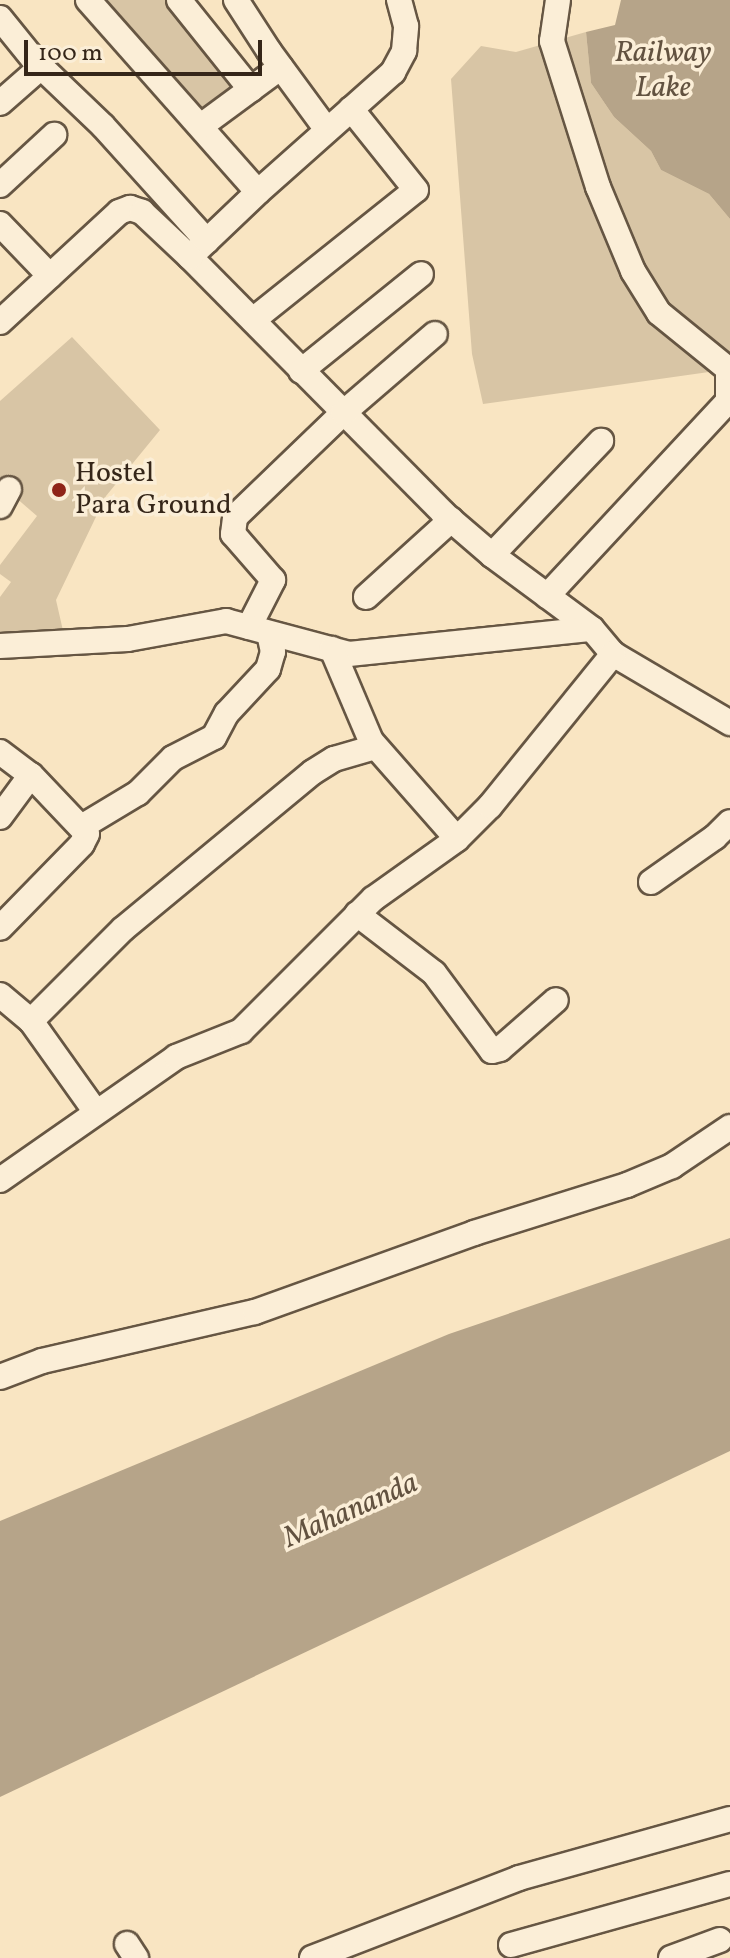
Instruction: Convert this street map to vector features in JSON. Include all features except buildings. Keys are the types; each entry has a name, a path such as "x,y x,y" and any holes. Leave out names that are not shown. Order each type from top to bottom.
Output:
{"street":[{"path":"88,0 258,192"},
{"path":"179,0 251,90"},
{"path":"236,0 327,130"},
{"path":"199,249 393,72 404,51 406,26 399,0"},
{"path":"547,596 729,401 728,369 659,313 633,271 598,187 552,41 558,0"},
{"path":"0,18 41,67 103,126 253,320 451,520 492,555 592,629 613,654 730,723"},
{"path":"0,103 41,67"},
{"path":"201,126 281,67"},
{"path":"253,320 416,190 351,109"},
{"path":"0,185 54,135"},
{"path":"0,322 119,212 130,208 142,212 199,249"},
{"path":"0,224 50,276"},
{"path":"301,371 421,274"},
{"path":"83,826 138,793 173,758 214,737 240,698 265,674 273,652 259,630 273,580 233,534 231,525 235,517 343,413 435,334"},
{"path":"492,555 601,441"},
{"path":"366,597 451,520"},
{"path":"0,646 128,639 226,621 349,654 592,629"},
{"path":"332,649 361,725 375,747 457,839"},
{"path":"0,1180 176,1057 241,1031 357,914 457,839 490,806 613,654"},
{"path":"31,1021 123,929 313,772 334,759 375,747"},
{"path":"0,752 31,775 83,826 85,840 0,928"},
{"path":"0,817 31,775"},
{"path":"651,882 715,837 730,822"},
{"path":"357,914 434,973 492,1051 500,1049 556,1000"},
{"path":"0,995 31,1021 96,1112"},
{"path":"0,1377 42,1361 255,1312 501,1224 638,1180 672,1166 730,1127"},
{"path":"312,1958 519,1878 730,1819"},
{"path":"511,1945 730,1884"},
{"path":"671,1958 720,1940"}],"shaded area":[{"path":"88,0 177,0 250,89 202,125"},
{"path":"586,32 591,83 614,117 651,151 661,170 709,194 730,219 730,369 483,404 472,354 451,79 481,46 516,52"},
{"name":"Hostel Para Ground","path":"72,337 160,430 106,496 56,600 64,635 0,641 0,597 11,582 0,574 0,565 37,516 0,484 0,401"}],"water":[{"name":"Railway Lake","path":"621,0 730,0 730,219 709,194 661,170 651,151 614,117 591,83 586,32 615,25"},
{"name":"Mahananda","path":"730,1238 730,1451 0,1797 0,1521 449,1334"}],"place":[{"name":"Hostel Para Ground","path":"59,490"}]}
